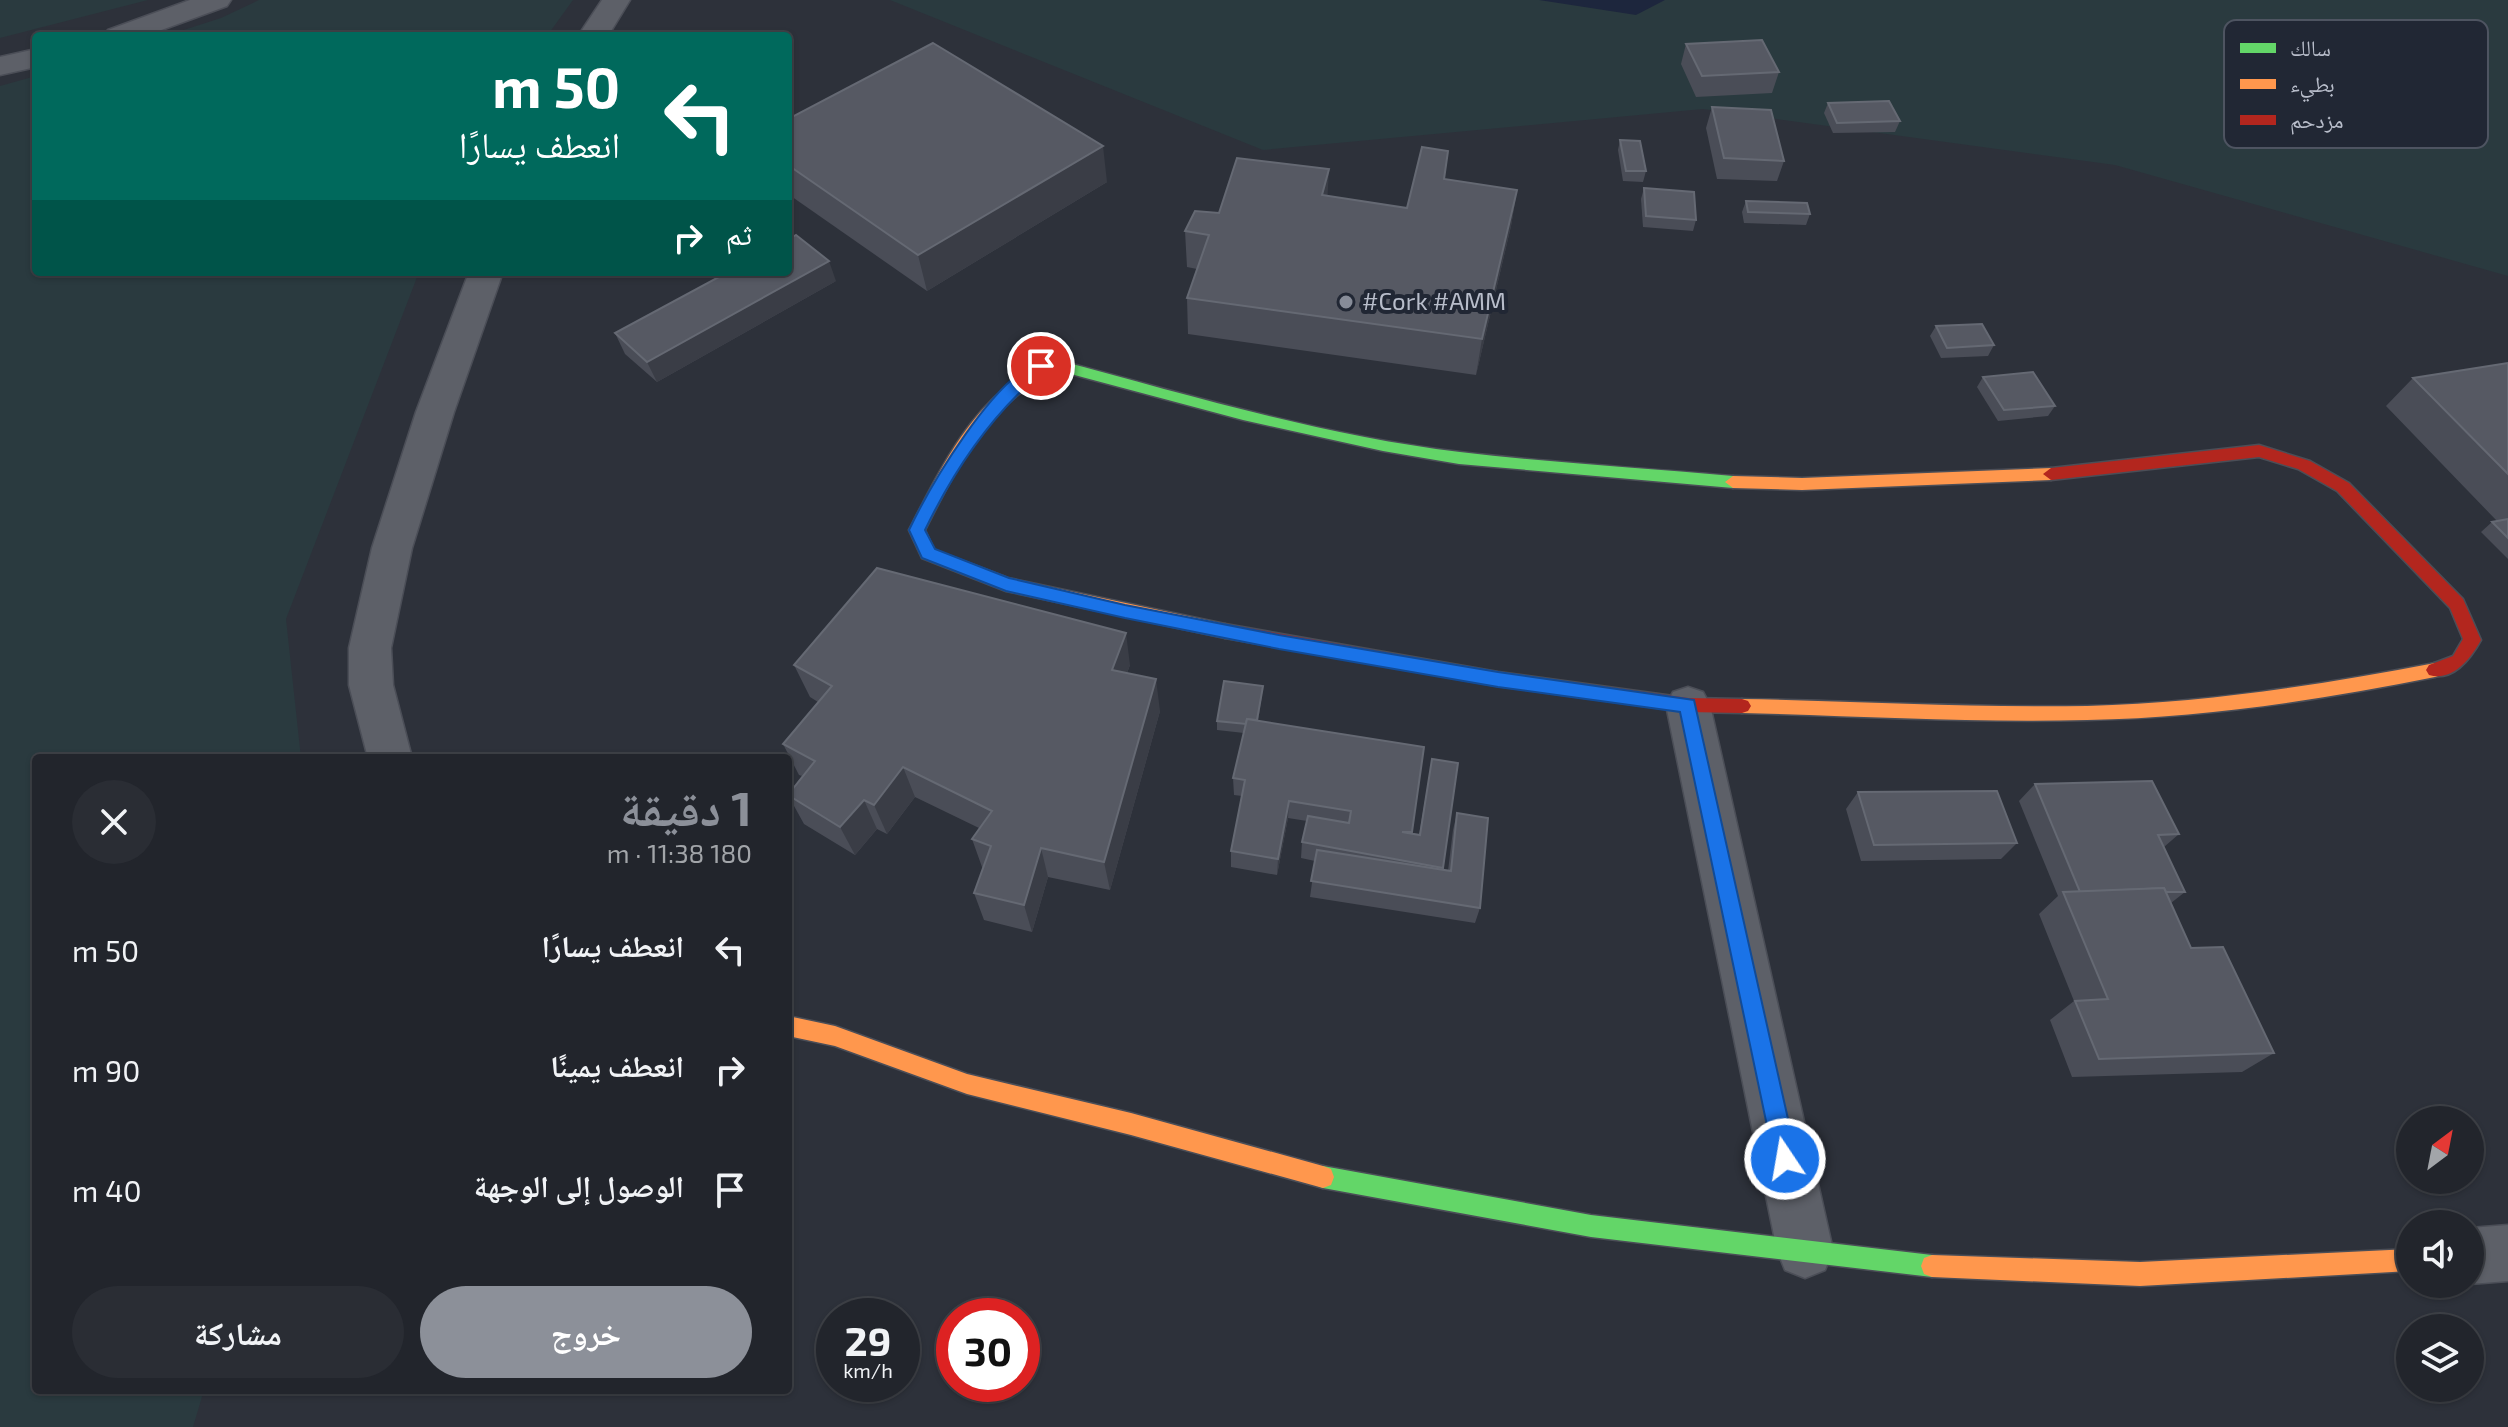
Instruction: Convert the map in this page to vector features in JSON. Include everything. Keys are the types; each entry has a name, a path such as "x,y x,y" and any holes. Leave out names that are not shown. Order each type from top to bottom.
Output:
{"street":[{"path":"129,32 217,0"},
{"path":"596,32 616,0"},
{"path":"0,66 32,59"},
{"path":"389,754 371,685 370,648 397,533 435,412 485,276"},
{"path":"1057,365 1243,415 1383,445 1459,458 1691,480 1802,484 2028,477 2259,451 2304,465 2343,487 2457,604 2472,640 2459,661 2425,674 2311,694 2219,705 2087,713 1688,705 1498,679 1279,642 1094,605 1006,584 928,554 917,530 956,462 999,402 1041,366 1057,365"},
{"path":"1688,705 1805,1250"},
{"path":"792,1027 835,1036 967,1084 1131,1124 1327,1178 1591,1226 1944,1267 2140,1274 2396,1261"},
{"path":"2484,1255 2508,1253"}],"shaded area":[{"path":"0,0 148,0 0,38"},
{"path":"259,0 573,0 550,32 177,32 221,18"},
{"path":"890,0 2508,0 2508,276 2115,165 1703,109 1263,150"},
{"path":"32,77 32,276 417,276 286,619 301,754 32,754 32,1394 203,1394 193,1427 0,1427 0,86"}],"water":[{"path":"1539,0 1665,0 1636,15"}],"building":[{"path":"1762,40 1779,72 1702,76 1686,44"},
{"path":"933,43 1103,146 918,255 792,168 792,117"},
{"path":"1889,101 1900,121 1837,123 1828,103"},
{"path":"1712,107 1771,110 1784,161 1724,158"},
{"path":"1620,140 1640,141 1646,171 1626,171"},
{"name":"#Cork #AMM","path":"1422,147 1448,151 1444,179 1517,190 1482,339 1187,298 1209,235 1185,231 1195,211 1219,213 1237,158 1329,169 1322,195 1407,208"},
{"path":"1644,188 1694,192 1696,220 1646,216"},
{"path":"1746,201 1807,203 1810,214 1748,212"},
{"path":"796,235 829,261 647,362 615,333 721,276 792,276 792,238"},
{"path":"1982,324 1994,345 1947,348 1936,326"},
{"path":"2508,363 2508,474 2413,378"},
{"path":"2033,372 2055,406 2004,410 1983,377"},
{"path":"2508,519 2508,538 2492,522"},
{"path":"877,568 1126,633 1112,670 1156,679 1104,862 1041,848 1024,905 974,893 991,846 972,839 992,811 903,767 874,805 864,800 840,827 792,797 792,790 815,761 783,744 832,686 794,665"},
{"path":"1224,681 1263,686 1257,720 1247,719 1246,724 1217,721"},
{"path":"1247,719 1424,747 1412,832 1402,832 1420,835 1432,759 1458,763 1443,868 1302,842 1308,816 1349,823 1351,811 1289,801 1278,859 1231,851 1245,780 1233,778"},
{"path":"2152,781 2179,834 2158,835 2185,892 2166,892 2164,888 2080,892 2035,784"},
{"path":"1997,791 2017,843 1874,845 1858,792"},
{"path":"1457,813 1488,818 1480,908 1311,881 1317,850 1451,871"},
{"path":"2164,888 2191,948 2223,947 2274,1053 2099,1059 2075,1001 2108,999 2063,892"}],"traffic: fast":[{"path":"1057,365 1243,415 1383,445 1459,458 1733,482"},
{"path":"1323,1177 1591,1226 1932,1266"}],"traffic: slow":[{"path":"1057,365 1032,375 1010,391 972,432 917,530 928,554 1006,584 1225,631"},
{"path":"1733,482 1802,484 2051,474"},
{"path":"1742,706 2087,713 2219,705 2311,694 2435,670"},
{"path":"792,1027 835,1036 967,1084 1131,1124 1323,1177"},
{"path":"1932,1266 2140,1274 2396,1261"}],"traffic: jam":[{"path":"2051,474 2259,451 2304,465 2343,487 2457,604 2472,640 2459,661 2435,670"},
{"path":"1225,631 1498,679 1688,705 1742,706"}],"place":[{"name":"#Cork #AMM","path":"1346,302"}],"route":[{"path":"1041,366 1008,391 932,500 917,530 928,554 1006,584 1279,642 1607,696 1688,705 1785,1159"}]}
